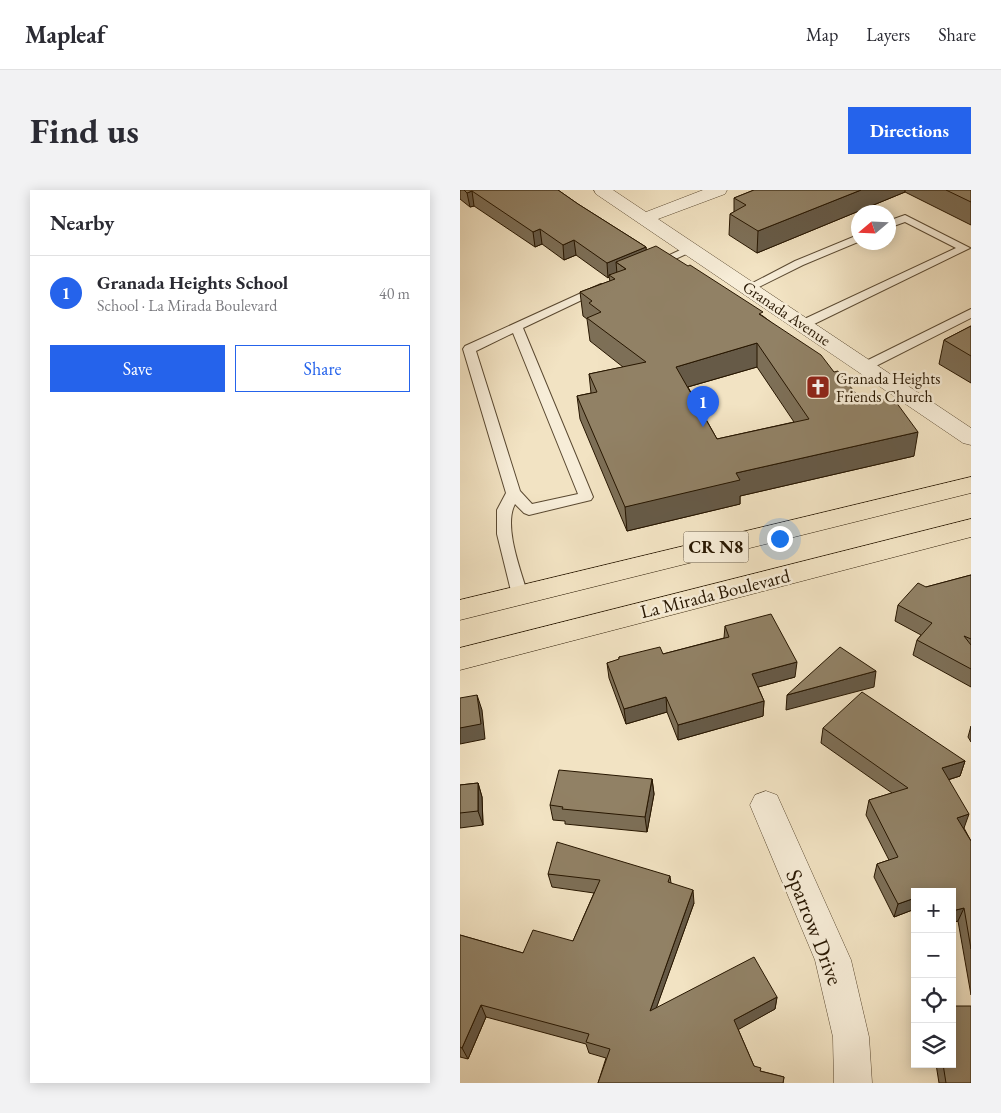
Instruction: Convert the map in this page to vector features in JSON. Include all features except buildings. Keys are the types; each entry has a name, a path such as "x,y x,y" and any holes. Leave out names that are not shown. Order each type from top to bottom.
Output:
{"main road":[{"name":"CR N8","path":"460,610 971,485"},
{"name":"La Mirada Boulevard","path":"460,659 971,528"}],"street":[{"name":"Granada Avenue","path":"602,190 691,248 971,438"},
{"path":"646,218 720,190"},
{"name":"Sparrow Drive","path":"766,805 832,960 851,1037 853,1083"}],"lane":[{"path":"896,222 904,218 968,250"},
{"path":"749,288 799,263 851,241"},
{"path":"647,268 691,248"},
{"path":"804,324 968,250"},
{"path":"516,328 586,497 529,510 513,493 468,348 516,328 560,304 612,282"},
{"path":"866,366 971,313"},
{"path":"513,493 504,510 504,534 520,595"}],"place":[{"name":"Granada Heights Friends Church","path":"818,387"},
{"name":"Granada Heights School","path":"703,427"}]}
